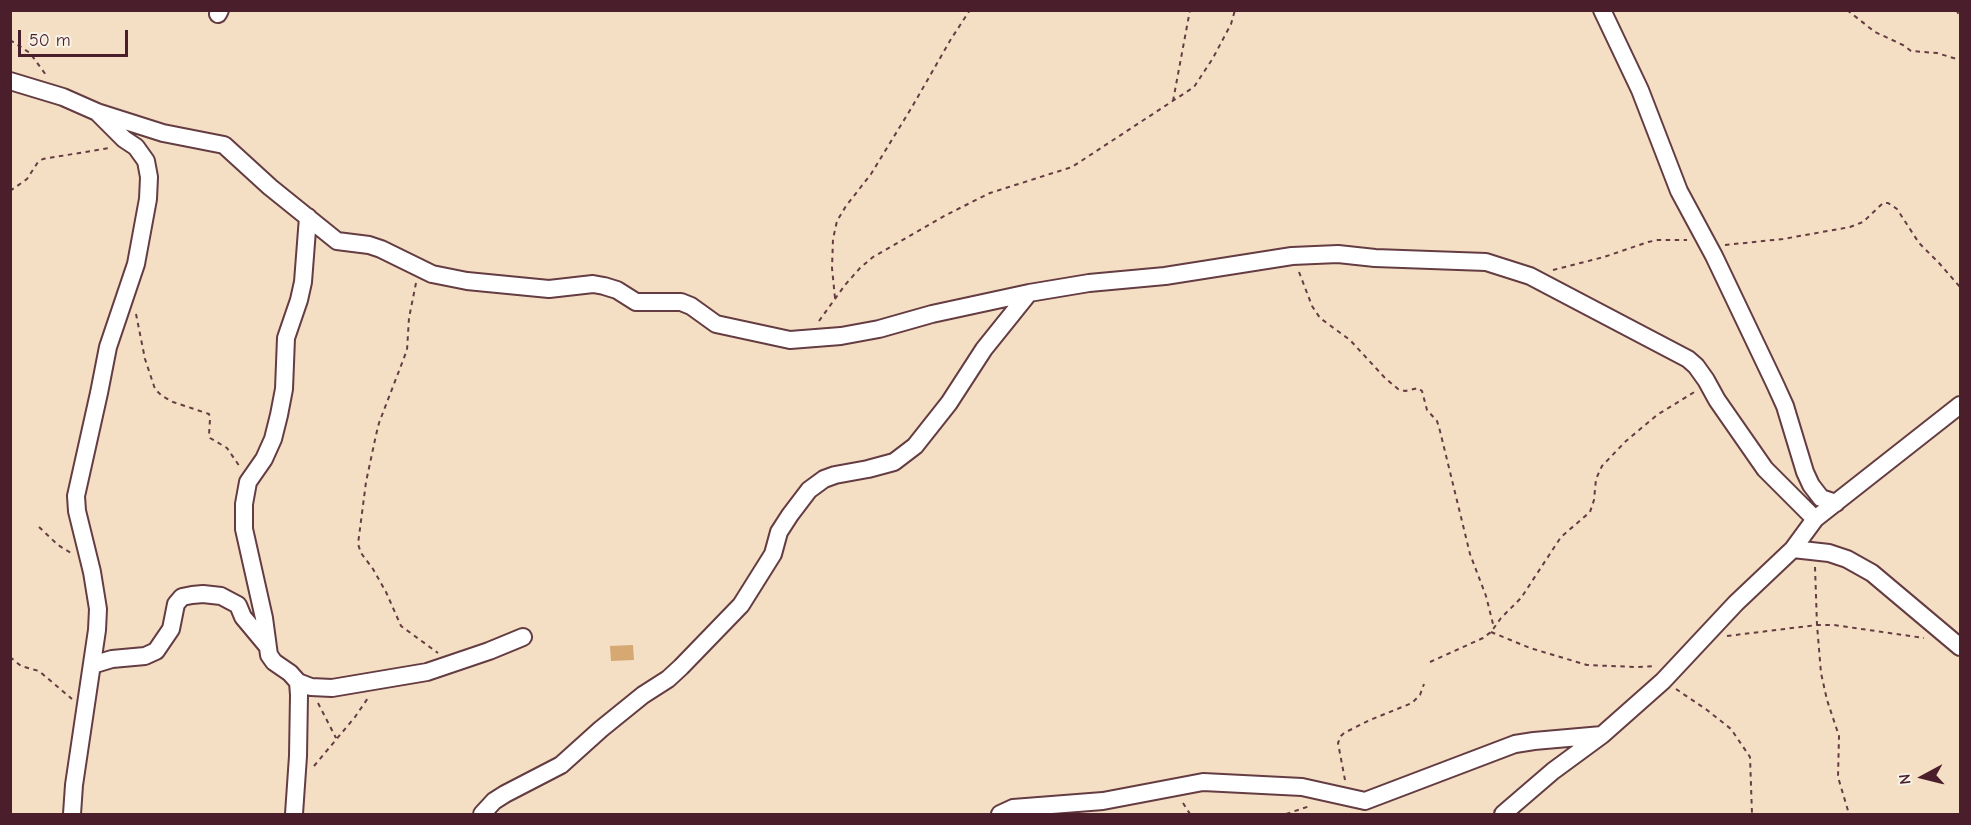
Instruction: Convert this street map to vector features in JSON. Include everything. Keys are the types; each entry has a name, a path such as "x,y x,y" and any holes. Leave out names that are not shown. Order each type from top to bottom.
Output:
{"street":[{"path":"1602,10 1636,82 1671,174 1706,240 1785,406 1811,485 1821,498 1836,502"},
{"path":"10,81 63,97 97,112 163,133 224,145 270,187 337,241 381,249 445,278 549,289 593,284 617,290 636,302 681,302 691,306 716,324 790,340 841,336 879,329 932,314 1029,293 1089,283 1165,276 1292,256 1338,254 1375,258 1486,261 1530,276 1688,359 1706,380 1717,400 1765,469 1815,519"},
{"path":"72,814 98,609 90,562 77,511 76,496 108,347 136,264 148,199 146,161 136,147 124,139 97,112"},
{"path":"308,217 303,282 286,338 284,389 279,415 268,449 248,482 244,504 244,529 271,659 298,682 311,687 332,688 428,672 523,637"},
{"path":"482,814 494,801 505,794 561,765 634,702 668,679 681,667 741,604 773,554 779,532 809,490 830,477 868,470 894,462 915,446 949,403 984,349 1029,293"},
{"path":"1503,814 1553,771 1602,735 1663,681 1793,549 1815,519 1960,405"},
{"path":"1793,549 1829,553 1847,559 1872,573 1960,647"},
{"path":"92,665 112,659 146,656 156,651 171,628 176,604 182,597 192,595 221,596 238,605 243,617 268,647"},
{"path":"294,814 299,746 298,682"},
{"path":"1000,814 1013,808 1103,801 1203,783 1302,787 1359,801 1370,800 1515,744 1602,735"}],"path":[{"path":"835,298 832,258 837,221 871,174 970,10"},
{"path":"1173,101 1190,10"},
{"path":"807,338 835,298 860,268 873,257 990,193 1072,167 1194,87 1213,58 1235,10"},
{"path":"1847,10 1875,32 1911,51 1937,53 1960,60"},
{"path":"1956,10 1960,16"},
{"path":"10,40 30,53 63,97"},
{"path":"10,191 27,179 38,162 43,159 101,148 136,147"},
{"path":"1530,276 1604,257 1648,242 1677,239 1706,240 1720,245 1745,244 1833,231 1863,222 1883,203 1888,203 1897,209 1919,243 1960,287"},
{"path":"1292,256 1312,306 1320,318 1350,340 1398,389 1405,391 1418,388 1422,391 1428,412 1438,424 1470,554 1486,597 1494,628"},
{"path":"420,268 409,318 407,350 376,435 366,482 358,544 361,553 386,592 401,626 452,663"},
{"path":"136,314 145,359 155,389 173,402 208,414 210,438 227,448 248,482"},
{"path":"1430,662 1483,638 1491,632 1521,598 1561,537 1590,512 1596,479 1602,466 1626,441 1657,415 1694,393 1706,380"},
{"path":"39,527 58,545 90,562"},
{"path":"1815,550 1817,625 1824,689 1839,736 1838,777 1849,814"},
{"path":"1702,639 1817,625 1844,625 1926,638"},
{"path":"1491,632 1530,648 1587,665 1636,667 1680,663"},
{"path":"10,657 21,666 39,671 85,711"},
{"path":"1663,681 1731,729 1750,757 1752,814"},
{"path":"1346,798 1346,782 1338,743 1341,736 1370,720 1412,703 1420,695 1424,684"},
{"path":"296,787 368,699"},
{"path":"316,701 336,738"}],"building":[{"path":"633,645 634,660 611,661 610,646"}]}
